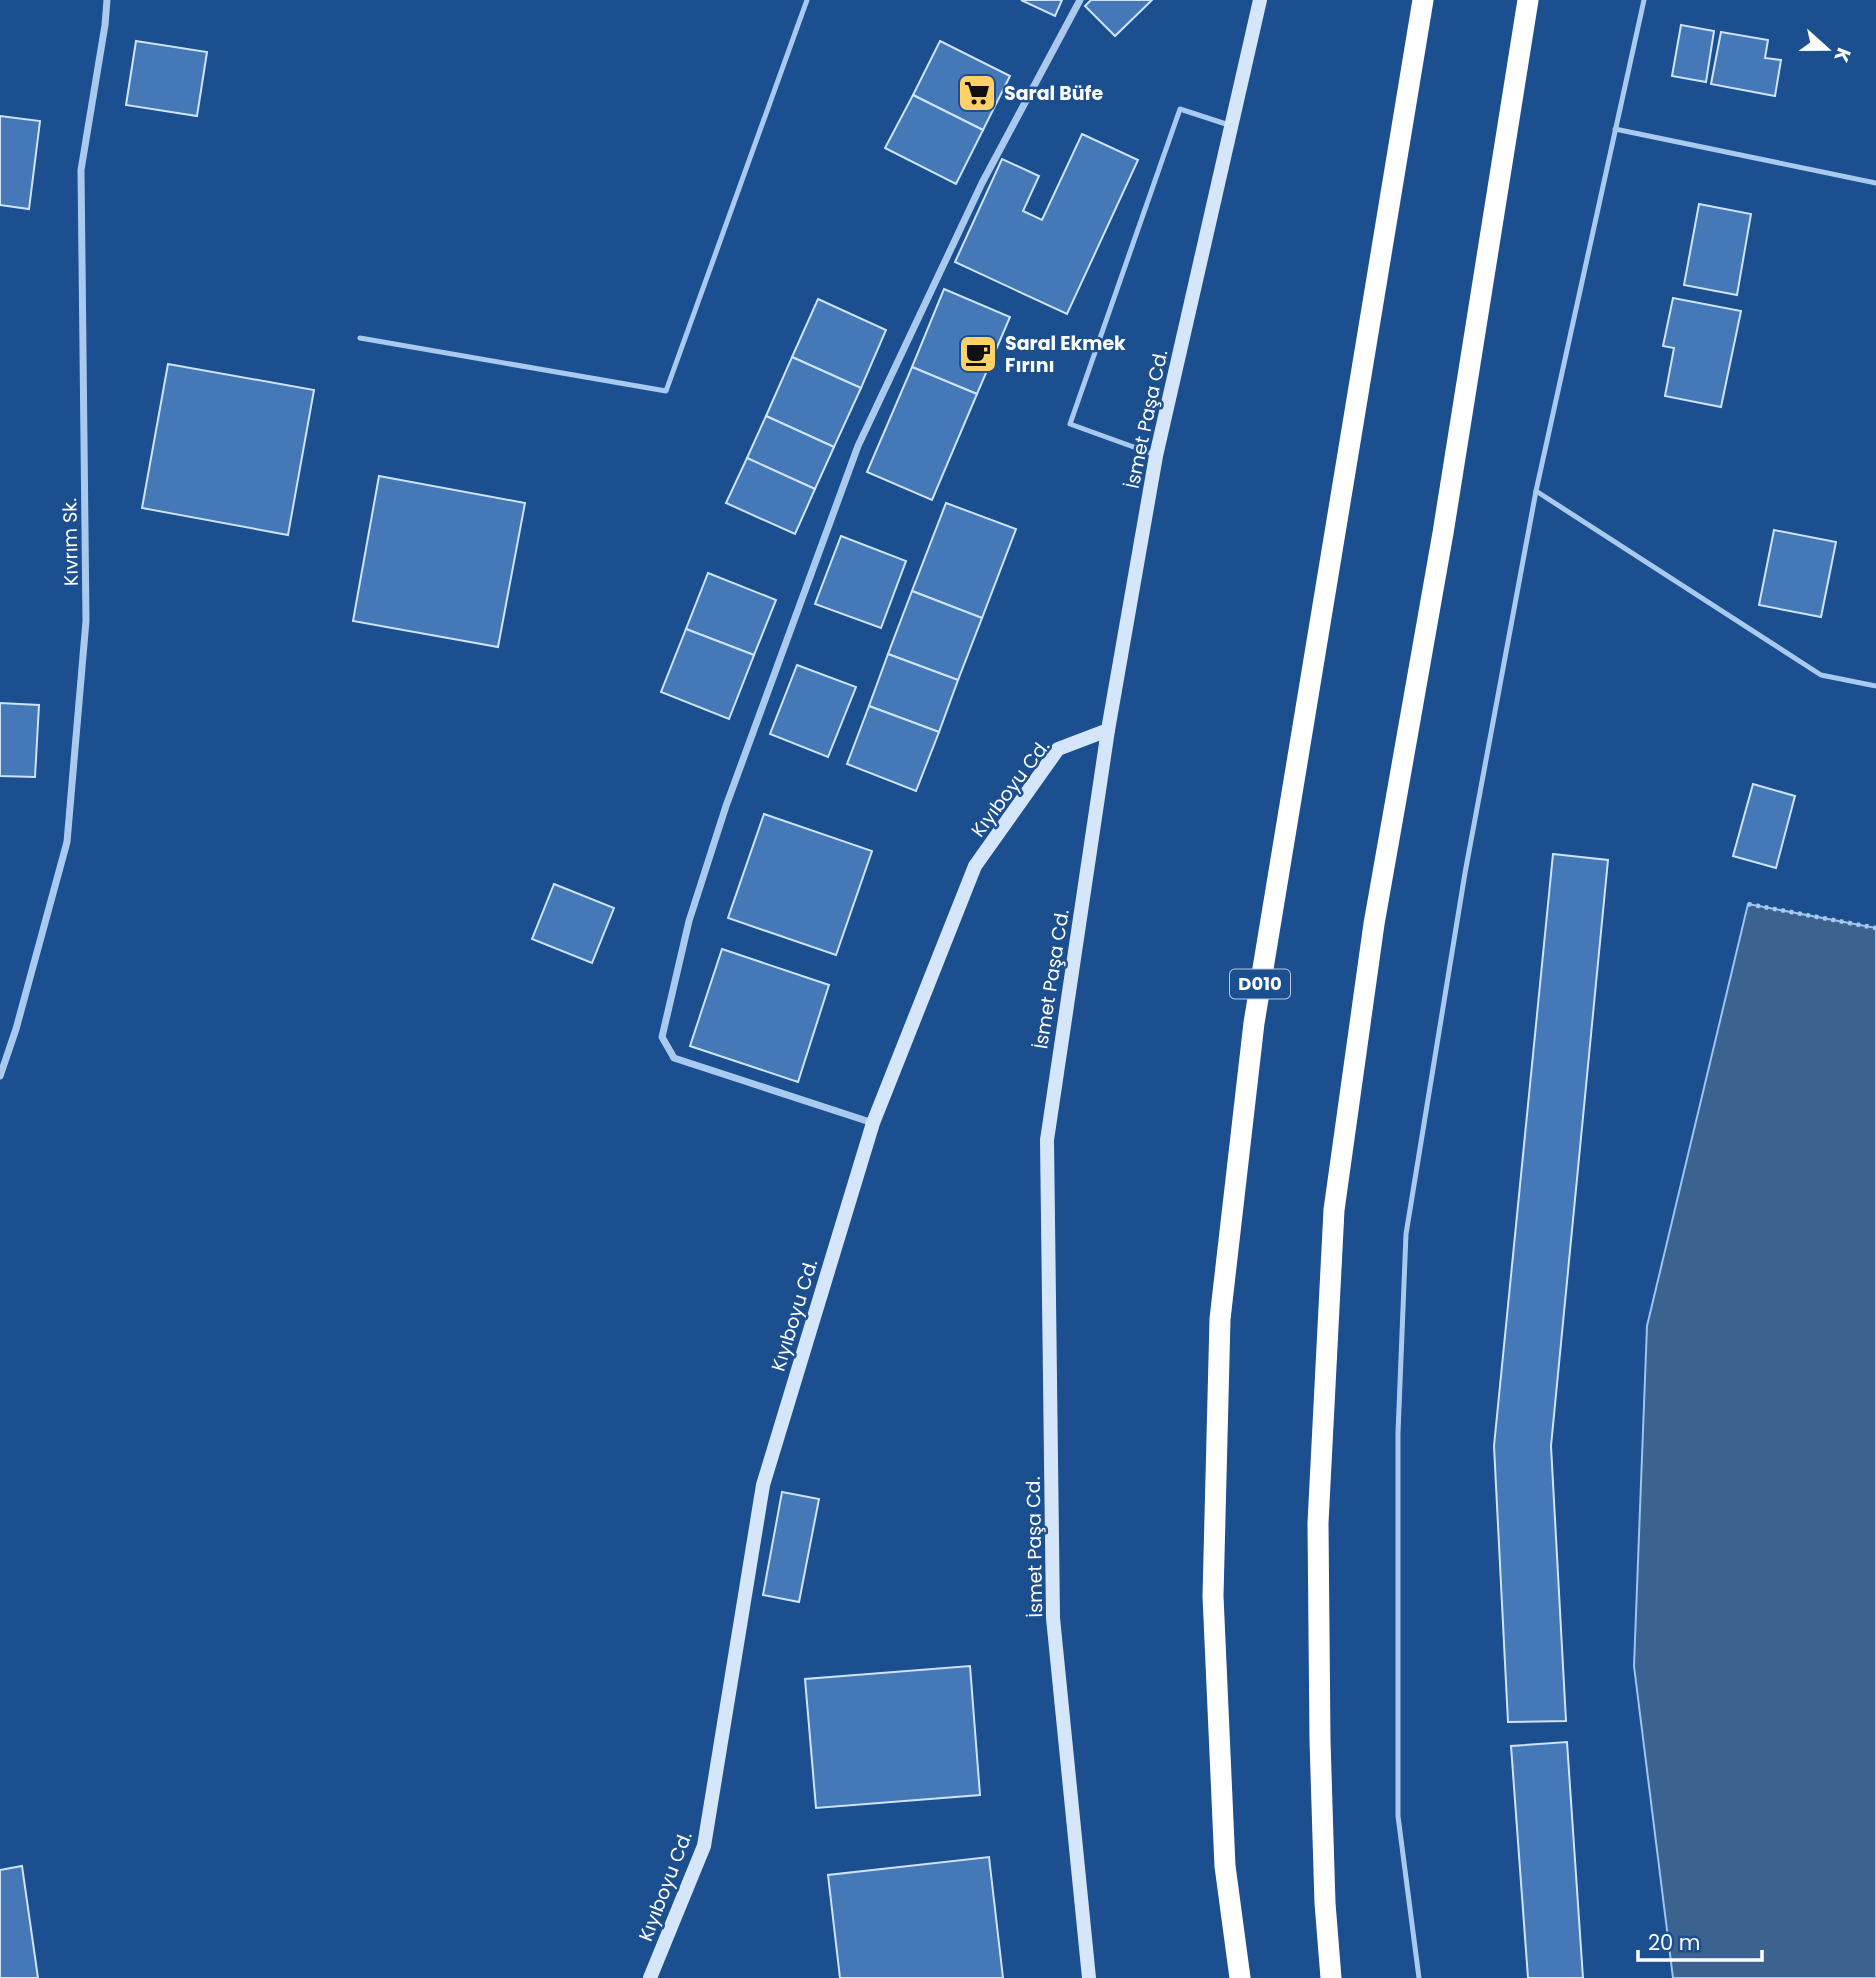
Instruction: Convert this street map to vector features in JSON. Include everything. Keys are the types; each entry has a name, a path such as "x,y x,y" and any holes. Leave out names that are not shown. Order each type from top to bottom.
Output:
{"highway":[{"name":"D010","path":"1240,1978 1225,1866 1213,1596 1220,1319 1254,1023 1423,0"},
{"path":"1331,1978 1325,1903 1318,1523 1334,1210 1374,924 1443,533 1528,0"}],"street":[{"name":"Kıvrım Sk.","path":"0,1076 16,1029 67,842 86,621 81,170 107,0"},
{"path":"873,1123 674,1058 662,1037 689,921 726,806 858,446 982,183 1080,0"},
{"name":"İsmet Paşa Cd.","path":"1089,1978 1053,1618 1046,1140 1108,730 1156,456 1259,0"},
{"name":"Kıyıboyu Cd.","path":"650,1978 704,1846 763,1485 873,1123 975,866 1058,749 1108,730"}],"lane":[{"path":"360,338 666,391 807,0"},
{"path":"1419,1978 1398,1816 1398,1433 1406,1234 1465,873 1536,491 1644,0"},
{"path":"1156,456 1070,424 1180,109 1232,125"},
{"path":"1615,129 1876,183"},
{"path":"1536,491 1821,676 1876,685"}],"path":[{"path":"1748,904 1876,928"}],"water":[{"path":"1748,904 1876,928 1876,1978 1673,1978 1634,1666 1647,1326"}],"building":[{"path":"1021,0 1062,0 1055,16"},
{"path":"1091,0 1152,0 1115,36 1085,6"},
{"path":"1681,25 1714,31 1706,82 1672,76"},
{"path":"1721,32 1768,40 1765,58 1781,60 1775,96 1711,84"},
{"path":"136,41 207,52 197,116 126,105"},
{"path":"940,41 1010,76 983,130 913,95"},
{"path":"913,95 983,130 956,184 885,148"},
{"path":"0,116 40,121 29,209 0,205"},
{"path":"1082,134 1138,160 1067,314 955,262 1002,159 1039,176 1023,211 1042,220"},
{"path":"1699,204 1751,214 1737,295 1684,285"},
{"path":"944,289 1010,317 977,394 912,367"},
{"path":"1673,298 1741,311 1721,407 1665,396 1674,348 1663,346"},
{"path":"818,299 886,330 861,388 792,357"},
{"path":"792,357 861,388 834,447 766,416"},
{"path":"168,364 314,390 288,535 142,508"},
{"path":"912,367 977,394 932,500 867,472"},
{"path":"766,416 834,447 815,489 747,458"},
{"path":"747,458 815,489 795,534 726,503"},
{"path":"379,476 525,503 498,647 353,621"},
{"path":"946,503 1016,529 982,618 912,591"},
{"path":"1774,530 1836,542 1821,617 1759,605"},
{"path":"841,536 906,561 881,628 815,604"},
{"path":"708,573 776,600 754,655 686,629"},
{"path":"912,591 982,618 958,680 888,654"},
{"path":"686,629 754,655 729,719 661,692"},
{"path":"888,654 958,680 939,732 869,706"},
{"path":"797,665 856,687 828,757 770,734"},
{"path":"0,703 39,705 35,777 0,776"},
{"path":"869,706 939,732 916,791 847,764"},
{"path":"1753,784 1795,796 1776,868 1733,856"},
{"path":"764,814 872,851 836,955 728,918"},
{"path":"1553,854 1608,860 1551,1446 1566,1721 1508,1722 1494,1446"},
{"path":"554,884 614,908 592,963 532,939"},
{"path":"722,949 829,985 798,1082 690,1046"},
{"path":"782,1492 819,1499 799,1602 763,1595"},
{"path":"970,1666 980,1795 816,1808 805,1679"},
{"path":"1567,1742 1583,1978 1528,1978 1511,1746"},
{"path":"989,1857 1003,1978 840,1978 828,1875"},
{"path":"22,1866 38,1978 0,1978 0,1870"}],"place":[{"name":"Saral Büfe","path":"977,93"},
{"name":"Saral Ekmek Fırını","path":"978,354"}]}
